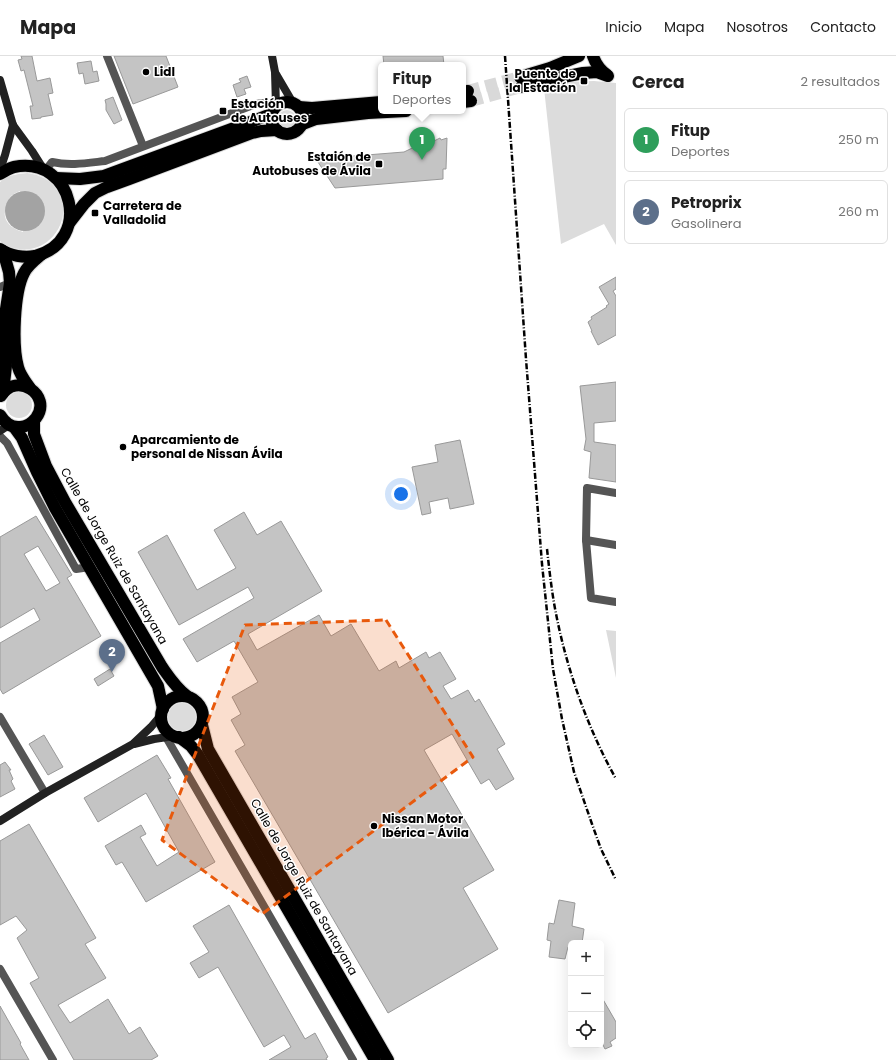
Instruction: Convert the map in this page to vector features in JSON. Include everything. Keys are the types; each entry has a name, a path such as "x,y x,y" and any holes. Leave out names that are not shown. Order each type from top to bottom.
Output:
{"highway":[{"path":"579,56 562,60 520,82 548,80 583,73 597,72 612,77"},
{"path":"593,56 601,71 612,77"},
{"path":"56,178 80,179 104,176 248,123 284,102 312,108 378,102"},
{"path":"296,105 304,115 303,124"},
{"path":"274,109 272,123 277,130 285,134 292,134 303,124 316,119 378,112"},
{"name":"Calle de Jorge Ruiz de Santayana","path":"277,130 252,133 107,186 95,193 70,222 64,236 54,247 42,254 29,265 24,273 20,285 16,310 14,346 18,366 22,376 36,394 40,405 40,411 34,421 34,434 46,466 65,502 162,667 180,691 196,700 200,706 203,712 202,725 208,749 388,1060"},
{"path":"0,174 13,168 29,166 45,170 56,178 66,191 71,206 70,222"},
{"path":"1,250 15,256 29,257 42,254"},
{"path":"1,250 9,272 5,285 6,309 4,341 6,366 1,395"},
{"path":"1,395 7,389 18,385 30,388"},
{"path":"0,416 7,427 22,438 49,496 158,686 162,720 171,734 191,746 198,754 375,1060"},
{"path":"7,427 21,427 34,421"},
{"path":"162,711 167,703 173,698 187,696"},
{"path":"171,734 186,737 193,735 202,725"}],"street":[{"path":"107,56 143,146"},
{"path":"0,80 13,125 45,170 52,162 61,164 80,164 105,160 256,104 262,103 274,109 275,72 272,56"},
{"path":"275,72 296,105"},
{"path":"0,170 13,125"},
{"path":"0,436 7,443 76,568 90,567"},
{"path":"616,493 587,488 586,540 591,598 616,602"},
{"path":"586,540 616,545"},
{"path":"0,821 133,744 150,728 162,711"},
{"path":"0,717 45,794"},
{"path":"133,744 171,734 353,1060"},
{"path":"0,969 53,1060"}],"highlighted area":[{"path":"386,620 473,757 262,914 162,840 245,625"}],"shaded area":[{"path":"594,81 616,83 616,245 604,224 561,244 544,88 565,82"},
{"path":"287,110 293,113 296,119 293,125 287,128 281,125 278,119 281,113"},
{"path":"27,173 44,178 56,189 62,199 62,221 57,231 42,245 31,249 19,249 6,245 0,241 0,182 9,176","holes":["20,191 23,232 9,224 5,215 10,197"]},
{"path":"29,191 36,194 42,200 45,211 44,219 36,228 29,231 21,231 14,228 6,219 5,207 8,200 17,192"},
{"path":"19,392 28,396 32,405 28,414 19,418 10,414 6,405 10,396"},
{"path":"606,630 616,631 616,678"},
{"path":"182,703 192,707 196,717 192,727 182,731 172,727 168,717 172,707"}],"building":[{"path":"21,56 32,56 37,81 50,78 53,93 48,94 53,115 32,119 30,106 33,106 24,70 21,71 18,60 22,59"},
{"name":"Lidl","path":"114,56 166,56 178,87 133,104"},
{"path":"383,56 443,56 444,62 384,62"},
{"path":"91,61 93,72 97,71 99,81 85,84 83,73 79,74 77,63"},
{"path":"247,76 251,87 244,89 246,94 237,97 233,85 241,82 239,79"},
{"path":"113,97 122,120 114,124 106,110 105,100"},
{"path":"440,138 441,140 447,138 446,169 443,169 443,179 335,188 316,159 404,152 429,140 430,143"},
{"path":"616,277 616,289 613,291 616,296 616,335 598,345 588,322 592,319 591,317 607,307 606,306 609,304 599,287"},
{"path":"616,382 616,421 594,423 594,442 616,445 616,482 589,478 591,452 584,450 586,439 580,386"},
{"path":"460,440 474,504 450,509 448,498 429,502 431,513 422,515 412,467 438,462 435,445"},
{"name":"Nissan Motor Ibérica - Ávila","path":"244,512 257,535 281,521 322,591 248,634 257,650 319,615 331,636 351,624 379,671 396,661 399,668 426,652 429,658 440,652 456,679 443,686 451,699 468,690 475,702 479,699 505,744 497,749 514,779 496,790 489,779 481,784 452,734 424,750 494,870 463,888 498,949 388,1013 235,751 245,745 231,720 241,714 232,697 258,682 234,641 197,662 183,639 254,598 248,587 179,625 138,552 167,535 197,590 236,568 214,530"},
{"path":"36,516 72,575 67,578 101,636 3,694 0,689 0,643 40,620 34,608 0,628 0,537","holes":["38,546 60,583 46,591 24,554"]},
{"path":"110,669 114,676 98,686 94,679"},
{"path":"44,735 63,767 48,775 29,744"},
{"path":"157,755 171,778 168,779 215,862 146,902 122,862 116,865 105,846 141,825 146,834 140,837 157,866 179,852 146,793 98,822 84,798"},
{"path":"5,762 11,770 9,770 13,779 11,781 15,789 0,797 0,765"},
{"path":"29,824 96,938 85,944 106,978 58,1005 70,1023 108,999 129,1034 140,1027 158,1056 151,1060 74,1060 30,983 39,978 17,938 27,930 16,916 0,925 0,841"},
{"path":"559,900 575,903 572,926 584,929 582,940 568,940 565,959 549,957 551,941 547,940 549,923 554,924"},
{"path":"229,905 305,1039 315,1033 328,1057 326,1058 327,1060 269,1060 291,1047 284,1035 264,1047 218,967 199,978 190,963 209,952 193,926"},
{"path":"604,1001 616,1022 616,1038 610,1042 612,1046 605,1049"},
{"path":"0,1006 21,1043 20,1044 29,1060 0,1060"}],"tunnel":[{"path":"468,91 520,77"},
{"path":"471,101 521,87"}],"railway":[{"path":"505,56 542,564 553,669 574,772 601,849 616,880"},
{"path":"547,549 554,603 564,649 586,716 616,779"}],"place":[{"name":"Lidl","path":"146,72"},
{"name":"Puente de la Estación","path":"584,81"},
{"name":"Estación de Autouses","path":"223,111"},
{"name":"Fitup","path":"422,160"},
{"name":"Estaión de Autobuses de Ávila","path":"379,164"},
{"name":"Carretera de Valladolid","path":"95,213"},
{"name":"Aparcamiento de personal de Nissan Ávila","path":"123,447"},
{"name":"Petroprix","path":"112,672"},
{"name":"Nissan Motor Ibérica - Ávila","path":"374,826"}]}
